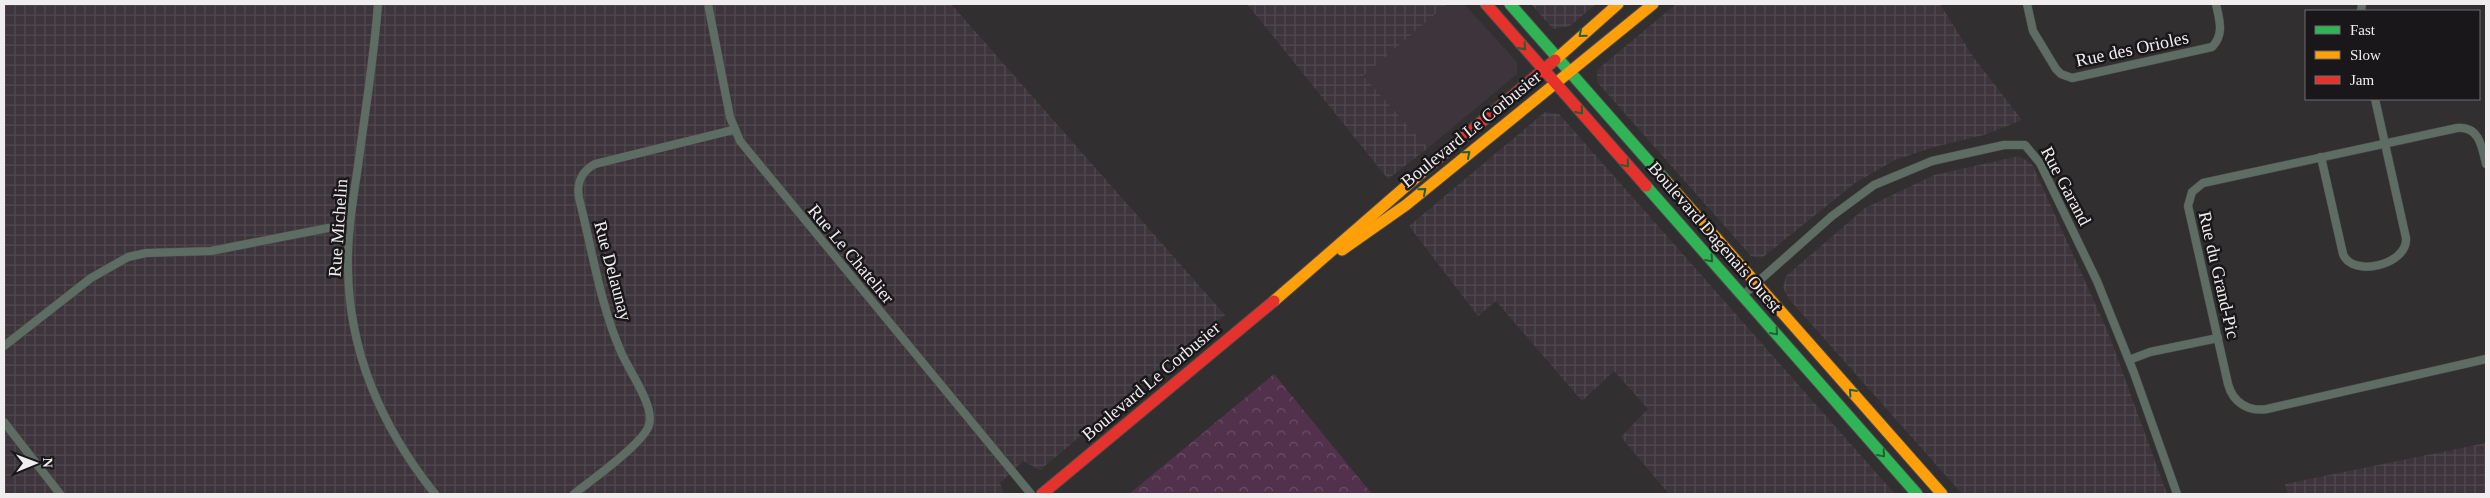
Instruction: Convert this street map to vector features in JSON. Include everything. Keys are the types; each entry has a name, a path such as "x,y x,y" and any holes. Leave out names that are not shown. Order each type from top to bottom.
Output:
{"main road":[{"name":"Boulevard Dagenais Ouest","path":"1486,4 1917,494"},
{"name":"Boulevard Dagenais Ouest","path":"1510,4 1942,494"},
{"name":"Boulevard Le Corbusier","path":"1042,494 1306,275 1396,193 1544,69 1618,4"},
{"name":"Boulevard Le Corbusier","path":"1306,275 1406,205 1653,4"}],"street":[{"name":"Rue Michelin","path":"378,4 349,227 349,292 355,332 364,367 377,403 395,439 435,494"},
{"name":"Rue Le Chatelier","path":"708,4 733,130 747,151 1031,494"},
{"name":"Rue des Orioles","path":"2027,4 2033,31 2056,69 2061,74 2072,78 2212,47 2217,41 2220,30 2216,4"},
{"path":"2321,157 2344,257 2355,267 2368,266 2398,258 2406,245 2375,100"},
{"name":"Rue du Grand-Pic","path":"2486,164 2480,139 2467,129 2457,128 2206,182 2192,192 2188,206 2231,393 2242,405 2259,410 2486,359"},
{"name":"Rue Delaunay","path":"574,494 643,437 651,419 649,407 625,361 610,321 579,198 579,181 585,171 595,164 733,130"},
{"name":"Rue Garand","path":"1742,296 1845,206 1882,181 1932,161 2004,144 2021,144 2031,150 2040,163 2096,278 2129,360 2177,494"},
{"path":"4,346 91,278 128,257 149,253 211,252 328,228 349,227"},
{"path":"2129,360 2150,352 2218,338"},
{"path":"4,422 60,494"}],"shaded area":[{"path":"4,4 951,4 1225,315 1040,470 1023,461 1000,483 1004,494 4,494"},
{"path":"1247,4 1447,4 1363,76 1428,148 1388,179"},
{"path":"1447,4 1464,4 1517,62 1517,74 1428,148 1362,76"},
{"path":"1531,4 1596,4 1570,26 1553,29"},
{"path":"1676,4 1940,4 1974,58 2022,120 1984,135 1934,147 1895,160 1855,183 1762,258 1751,256 1597,82 1597,70"},
{"path":"1545,112 1559,114 1895,494 1669,494 1621,437 1648,409 1614,371 1582,401 1496,301 1478,316 1409,226"},
{"path":"2019,156 2032,164 2108,332 2167,494 1962,494 1789,299 1783,288 1786,276 1865,208 1934,175"},
{"path":"2486,443 2486,494 2288,494 2285,484"}],"green space":[{"path":"1274,374 1372,494 1129,494"}],"traffic: fast":[{"path":"1510,4 1666,181"},
{"path":"1646,186 1917,494"}],"traffic: slow":[{"path":"1555,60 1618,4"},
{"path":"1342,250 1406,205 1653,4"},
{"path":"1274,301 1435,161"},
{"path":"1666,181 1942,494"}],"traffic: jam":[{"path":"1486,4 1646,186"},
{"path":"1435,161 1555,60"},
{"path":"1042,494 1274,301"}]}
